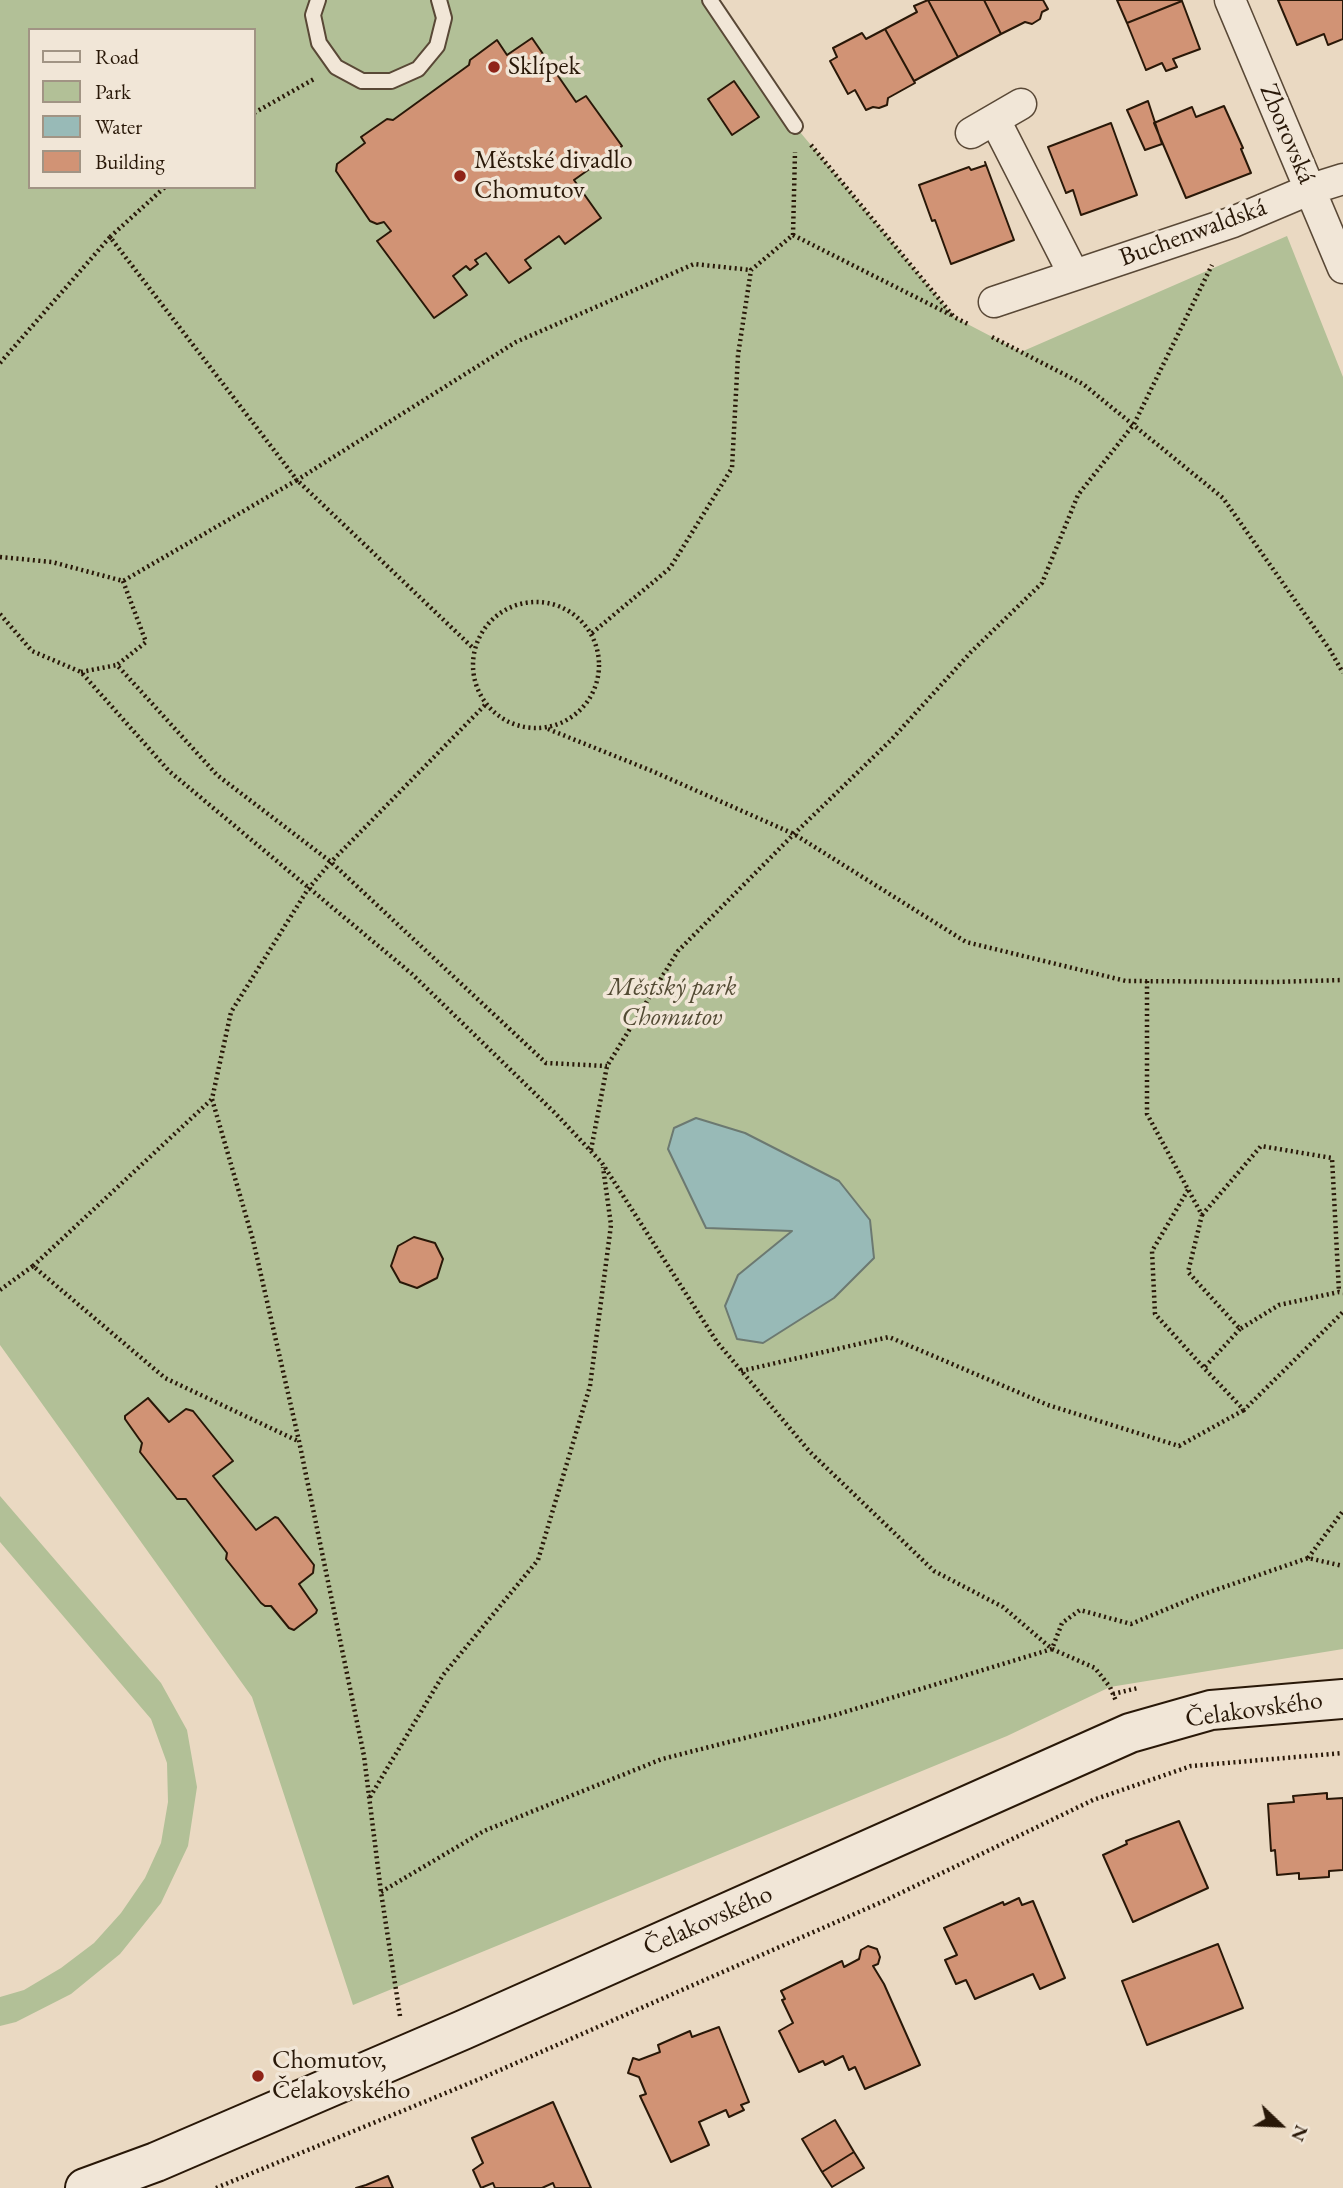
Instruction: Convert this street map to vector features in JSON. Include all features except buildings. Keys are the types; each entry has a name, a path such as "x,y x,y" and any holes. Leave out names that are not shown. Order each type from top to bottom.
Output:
{"street":[{"name":"Zborovská","path":"1230,0 1343,268"},
{"path":"1021,104 983,127 1074,275"},
{"name":"Buchenwaldská","path":"994,302 1233,222 1311,189 1343,179"},
{"name":"Čelakovského","path":"85,2188 156,2162 450,2036 1130,1734 1212,1710 1343,1699"}],"lane":[{"path":"318,0 313,15 319,43 336,67 362,81 391,82 418,69 437,47 444,18 439,0"},
{"path":"710,0 795,126"}],"path":[{"path":"256,112 336,67"},
{"path":"592,633 670,568 732,468 738,355 751,270 793,235 795,126"},
{"path":"795,126 954,317"},
{"path":"0,363 110,237 163,189"},
{"path":"590,1151 607,1066 678,951 793,834 891,740 971,652 1042,583 1078,495 1134,424 1233,222"},
{"path":"793,235 977,329"},
{"path":"110,237 297,480 473,649"},
{"path":"0,557 52,562 124,581 297,480 516,342 694,264 751,270"},
{"path":"954,317 994,302"},
{"path":"988,335 1083,384 1223,498 1330,650 1343,673"},
{"path":"81,672 117,665 146,642 124,581"},
{"path":"548,729 571,719 588,703 599,681 600,656 592,633 571,611 543,601 513,605 488,622 473,649 472,678 485,705 513,726 548,729 652,771 793,834 966,942 1126,981 1343,980"},
{"path":"0,614 32,651 81,672 170,771 412,974 602,1163 717,1342 810,1451 933,1571 1003,1607 1052,1649 1095,1668 1110,1687 1130,1734"},
{"path":"117,665 217,775 331,862 547,1063 607,1066"},
{"path":"412,2011 400,2017 364,1756 299,1441 253,1240 212,1099 230,1012 308,889 331,862 485,705"},
{"path":"1147,981 1147,1114 1202,1215"},
{"path":"0,1290 33,1266 212,1099"},
{"path":"1204,1368 1240,1329 1279,1304 1341,1293 1332,1158 1261,1146 1202,1215 1188,1272 1240,1329"},
{"path":"369,1798 443,1675 538,1560 590,1386 611,1225 602,1163"},
{"path":"1188,1190 1152,1251 1155,1314 1244,1410"},
{"path":"33,1266 165,1378 299,1441"},
{"path":"741,1371 889,1337 1048,1405 1179,1446 1244,1410 1343,1312"},
{"path":"1308,1558 1343,1511"},
{"path":"1052,1649 1062,1623 1080,1610 1131,1624 1198,1596 1308,1558 1343,1566"},
{"path":"381,1892 484,1831 662,1759 835,1715 1052,1649"},
{"path":"216,2188 482,2078 821,1929 1093,1800 1191,1766 1343,1753"}],"green space":[{"name":"Městský park Chomutov","path":"0,0 710,0 795,126 954,317 1021,352 1287,236 1343,377 1343,1649 1110,1687 1007,1736 353,2005 252,1697 0,1345"},
{"path":"0,1496 161,1683 187,1730 197,1787 188,1846 161,1903 120,1954 71,1994 16,2022 0,2026 0,1997 24,1990 61,1968 94,1943 121,1913 145,1878 161,1843 168,1802 167,1763 151,1719 0,1542"}],"water":[{"path":"696,1118 745,1133 839,1181 870,1220 874,1258 834,1298 763,1343 737,1339 725,1306 738,1275 792,1231 706,1228 668,1149 674,1128"}],"place":[{"name":"Sklípek","path":"494,67"},
{"name":"Městské divadlo Chomutov","path":"460,176"},
{"name":"Chomutov, Čelakovského","path":"258,2076"}]}
